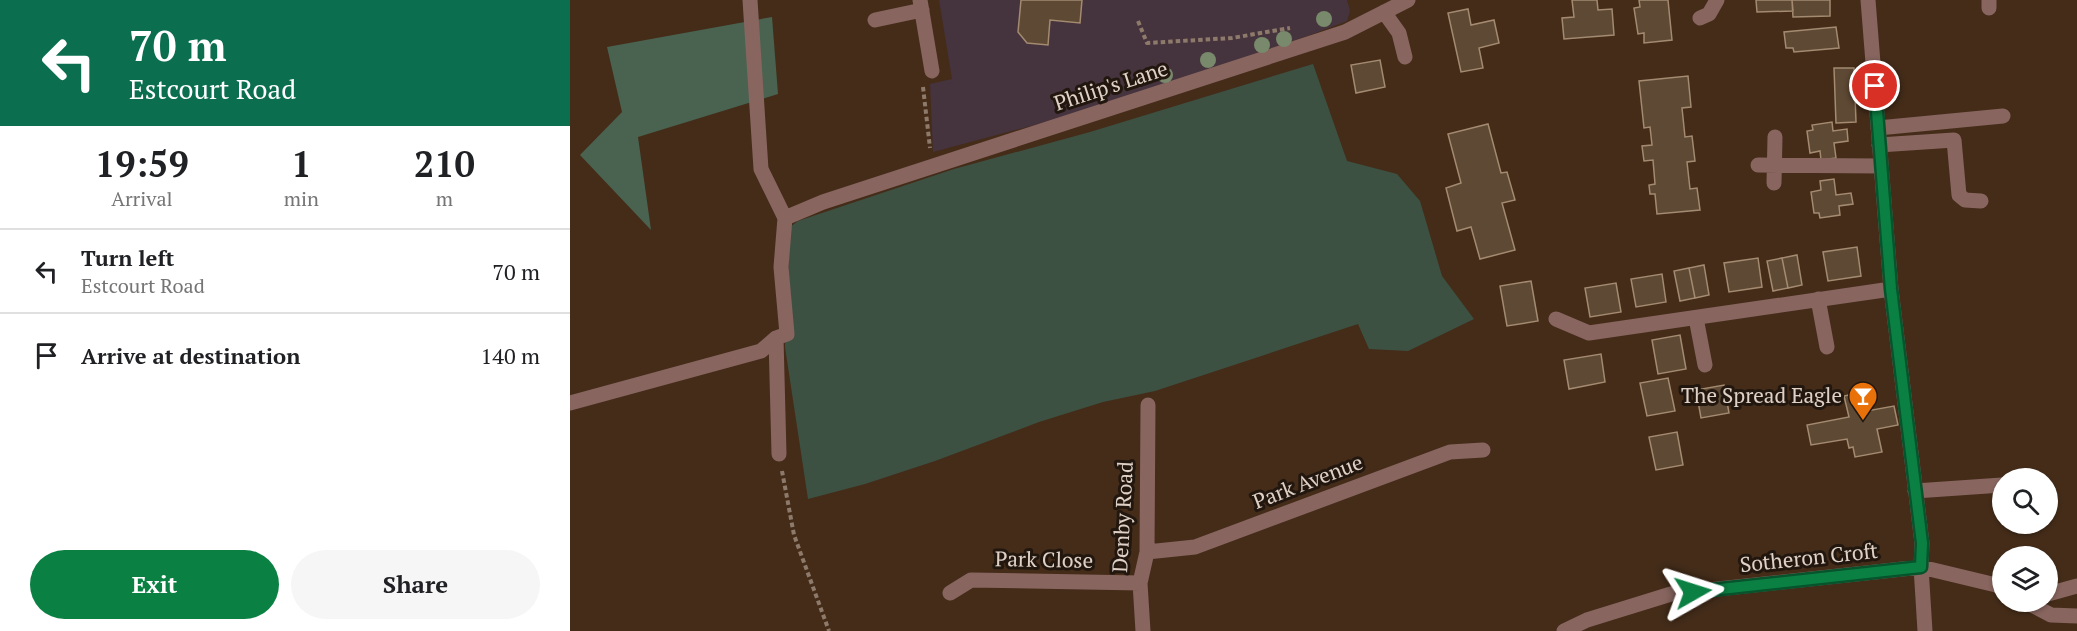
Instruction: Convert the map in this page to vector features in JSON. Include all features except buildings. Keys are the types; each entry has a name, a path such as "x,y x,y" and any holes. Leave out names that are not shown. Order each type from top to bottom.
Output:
{"street":[{"path":"570,403 761,351 776,338 787,334 781,267 785,218 761,169 750,0"},
{"name":"Philip's Lane","path":"785,218 823,202 1345,32 1408,0"},
{"path":"1700,18 1709,14 1717,0"},
{"path":"1868,0 1891,289 1922,543 1921,567 1925,631"},
{"path":"875,20 921,5 932,71"},
{"path":"1384,12 1399,33 1405,57"},
{"path":"1878,128 2003,116"},
{"path":"1774,183 1775,137"},
{"path":"1879,145 1954,140 1959,195 1965,200 1981,201"},
{"path":"1758,165 1881,166"},
{"path":"1556,319 1589,333 1891,289"},
{"path":"1818,299 1827,347"},
{"path":"1695,318 1704,365"},
{"path":"776,338 778,454"},
{"name":"Denby Road","path":"1143,631 1140,583 1147,552 1148,405"},
{"name":"Park Avenue","path":"1147,552 1195,547 1450,452 1483,450"},
{"path":"1915,491 1992,486"},
{"name":"Sotheron Croft","path":"1564,631 1587,620 1671,594 1921,567 1992,584"},
{"name":"Park Close","path":"950,593 971,580 1140,583"},
{"path":"2058,591 2077,586"},
{"path":"2045,612 2051,615 2077,616"}],"path":[{"path":"1138,21 1147,43 1232,38 1291,28"},
{"path":"932,71 923,83 932,167"},
{"path":"778,454 794,535 829,631"}],"shaded area":[{"path":"939,0 1347,0 1350,11 1347,21 1313,34 1087,111 933,152 930,84 952,79"}],"green space":[{"path":"772,17 778,94 638,137 651,230 580,155 622,112 607,47"},
{"path":"1313,64 1347,161 1397,174 1420,201 1442,276 1474,319 1408,351 1369,349 1358,324 1155,391 1103,402 1039,422 935,461 865,484 808,499 785,347 790,227 798,221 954,169 1090,132"}],"place":[{"name":"The Spread Eagle","path":"1863,422"}],"route":[{"path":"1693,592 1921,567 1922,543 1886,237 1875,86"}]}
